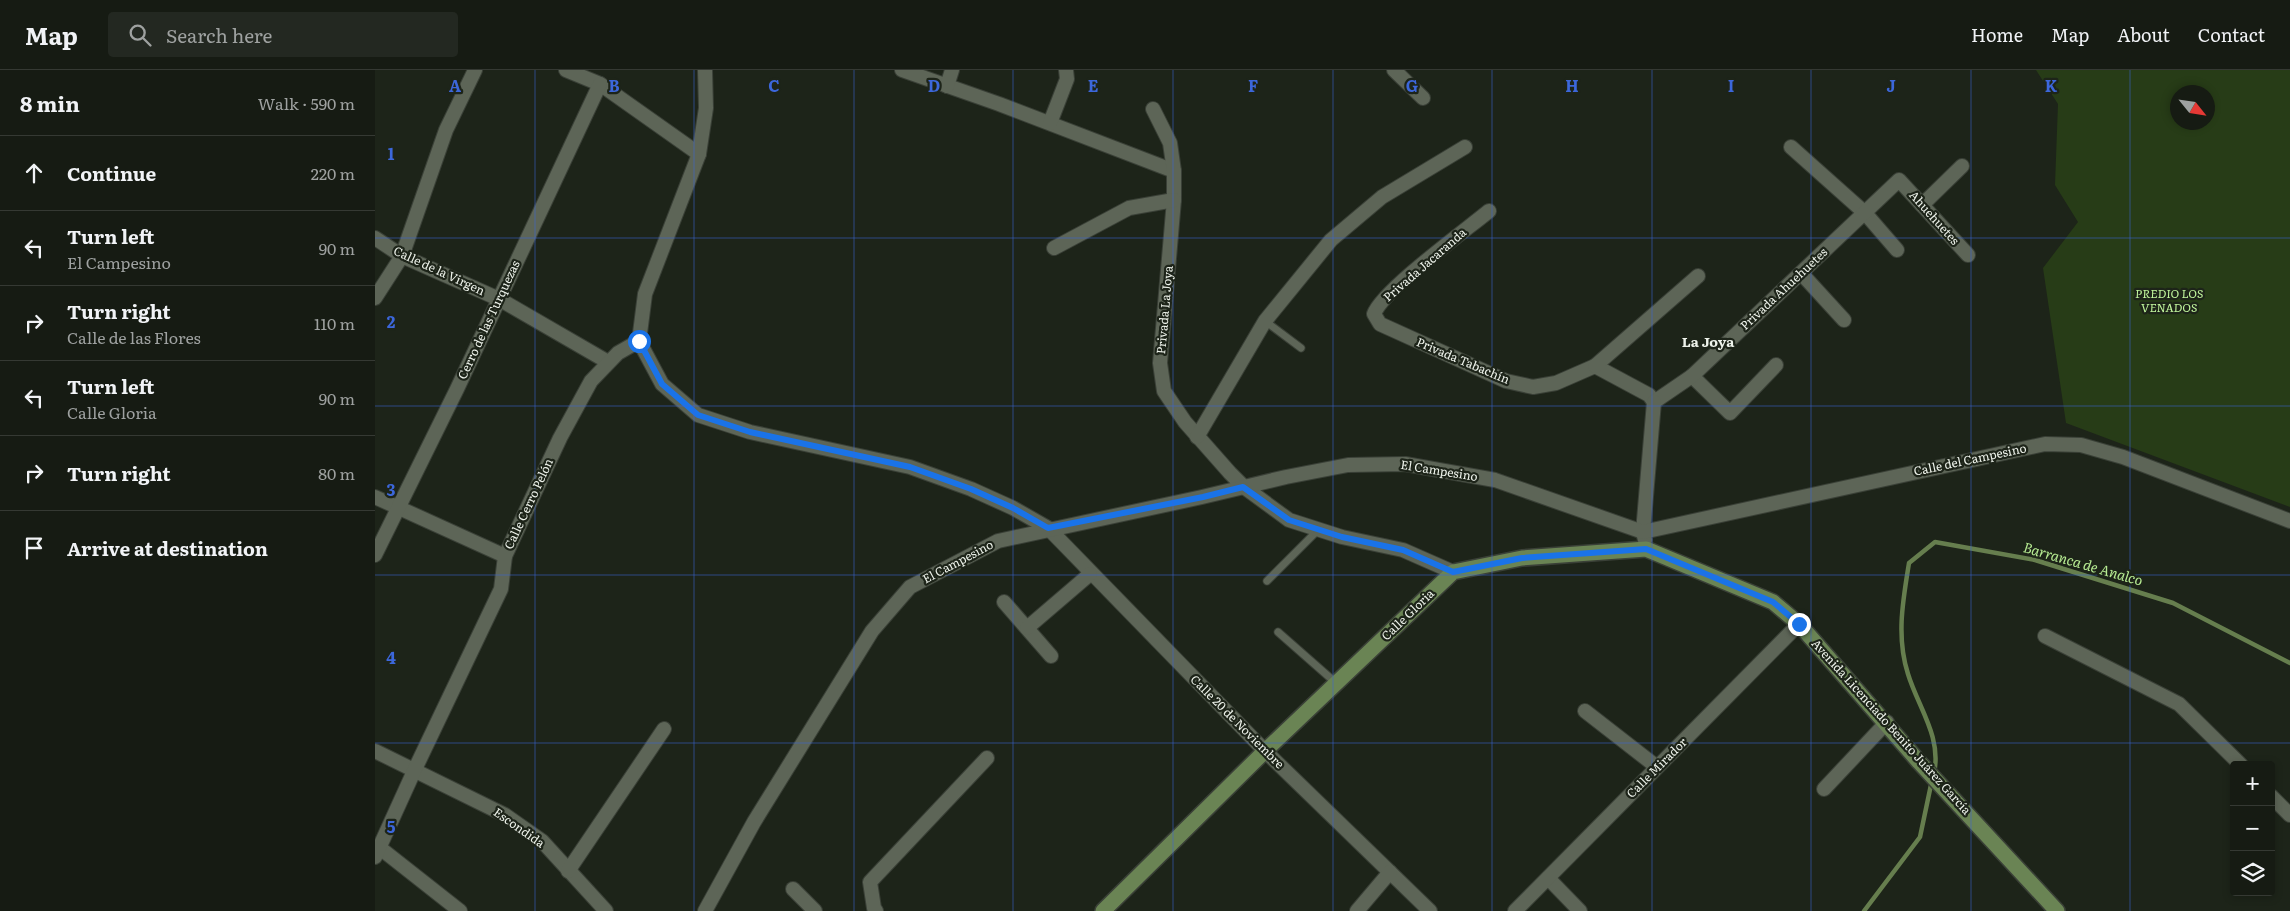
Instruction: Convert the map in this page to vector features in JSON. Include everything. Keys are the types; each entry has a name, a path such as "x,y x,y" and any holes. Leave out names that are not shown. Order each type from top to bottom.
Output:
{"main road":[{"path":"1453,572 1522,558 1646,549"},
{"name":"Avenida Licenciado Benito Juárez García","path":"1646,549 1773,602 1799,624 1887,722 1919,762 2057,911"},
{"name":"Calle Gloria","path":"1103,911 1265,751 1453,572"}],"street":[{"path":"375,298 402,256 446,130 475,70"},
{"path":"566,70 600,84 699,154"},
{"path":"639,341 645,294 699,154 706,108 705,70"},
{"path":"902,70 1050,123 1173,171"},
{"path":"947,86 952,70"},
{"path":"1050,123 1067,78 1067,70"},
{"path":"1393,70 1423,98"},
{"name":"Cerro de las Turquezas","path":"375,555 397,506 457,389 600,84"},
{"name":"Privada La Joya","path":"1153,109 1170,143 1173,171 1173,200 1161,363 1164,390 1197,437 1243,487 1289,520 1317,530 1403,550 1453,572"},
{"path":"1791,147 1865,213 1897,250"},
{"path":"1197,437 1265,321 1331,240 1382,197 1465,148"},
{"path":"1922,204 1962,166"},
{"name":"Privada Ahuehuetes","path":"1654,402 1692,376 1899,180"},
{"name":"Ahuehuetes","path":"1899,180 1968,255"},
{"path":"1053,248 1129,208 1173,200"},
{"name":"Privada Jacaranda","path":"1380,324 1374,314 1376,308 1392,291 1489,211"},
{"name":"Calle de la Virgen","path":"375,238 402,256 499,299 608,362"},
{"path":"1801,273 1844,320"},
{"name":"Privada Tabachín","path":"1380,324 1506,381 1533,387 1556,383 1595,366 1698,276"},
{"name":"Calle Cerro Pelón","path":"377,853 501,589 505,556 560,438 591,381 617,353 639,341"},
{"name":"Calle 20 de Noviembre","path":"639,341 662,384 698,415 750,432 910,467 971,489 1013,508 1048,528 1265,751 1430,911"},
{"path":"1692,376 1730,413 1776,365"},
{"path":"1595,366 1649,395 1654,402 1643,532 1646,549"},
{"name":"Calle del Campesino","path":"1643,532 2045,444 2081,445 2123,456 2290,521"},
{"name":"El Campesino","path":"705,911 754,822 872,631 910,587 998,541 1048,528 1203,497 1348,465 1405,464 1495,480 1643,532"},
{"path":"375,497 505,556"},
{"path":"1027,628 1091,574"},
{"path":"1004,602 1051,656"},
{"name":"Calle Mirador","path":"1515,911 1799,624"},
{"path":"2045,636 2179,704 2237,761"},
{"path":"1585,712 1657,767"},
{"path":"1824,790 1887,722"},
{"path":"568,871 664,729"},
{"name":"Escondida","path":"375,750 505,815 542,841 606,911"},
{"path":"877,911 874,908 870,882 987,758"},
{"path":"2275,800 2290,814"},
{"path":"377,853 460,911"},
{"path":"1357,911 1390,872"},
{"path":"1548,878 1580,911"},
{"path":"793,888 815,911"}],"lane":[{"path":"1265,321 1301,348"},
{"path":"1267,581 1317,530"},
{"path":"1278,632 1337,684"}],"green space":[{"name":"PREDIO LOS VENADOS","path":"2036,70 2290,70 2290,507 2066,423 2043,268 2078,222 2055,185 2058,104"}],"waterway":[{"name":"Barranca de Analco","path":"1934,773 1935,747 1928,722 1908,674 1904,660 1901,632 1909,563 1935,542 2035,560 2173,603 2290,663"},
{"name":"Barranca de Analco","path":"1864,911 1920,837 1932,780"}],"district":[{"name":"La Joya","path":"1708,342"}],"route":[{"path":"639,341 662,384 698,415 750,432 910,467 971,489 1013,508 1048,528 1203,497 1243,487 1289,520 1342,537 1403,550 1453,572 1522,558 1646,549 1773,602 1799,624"}]}
